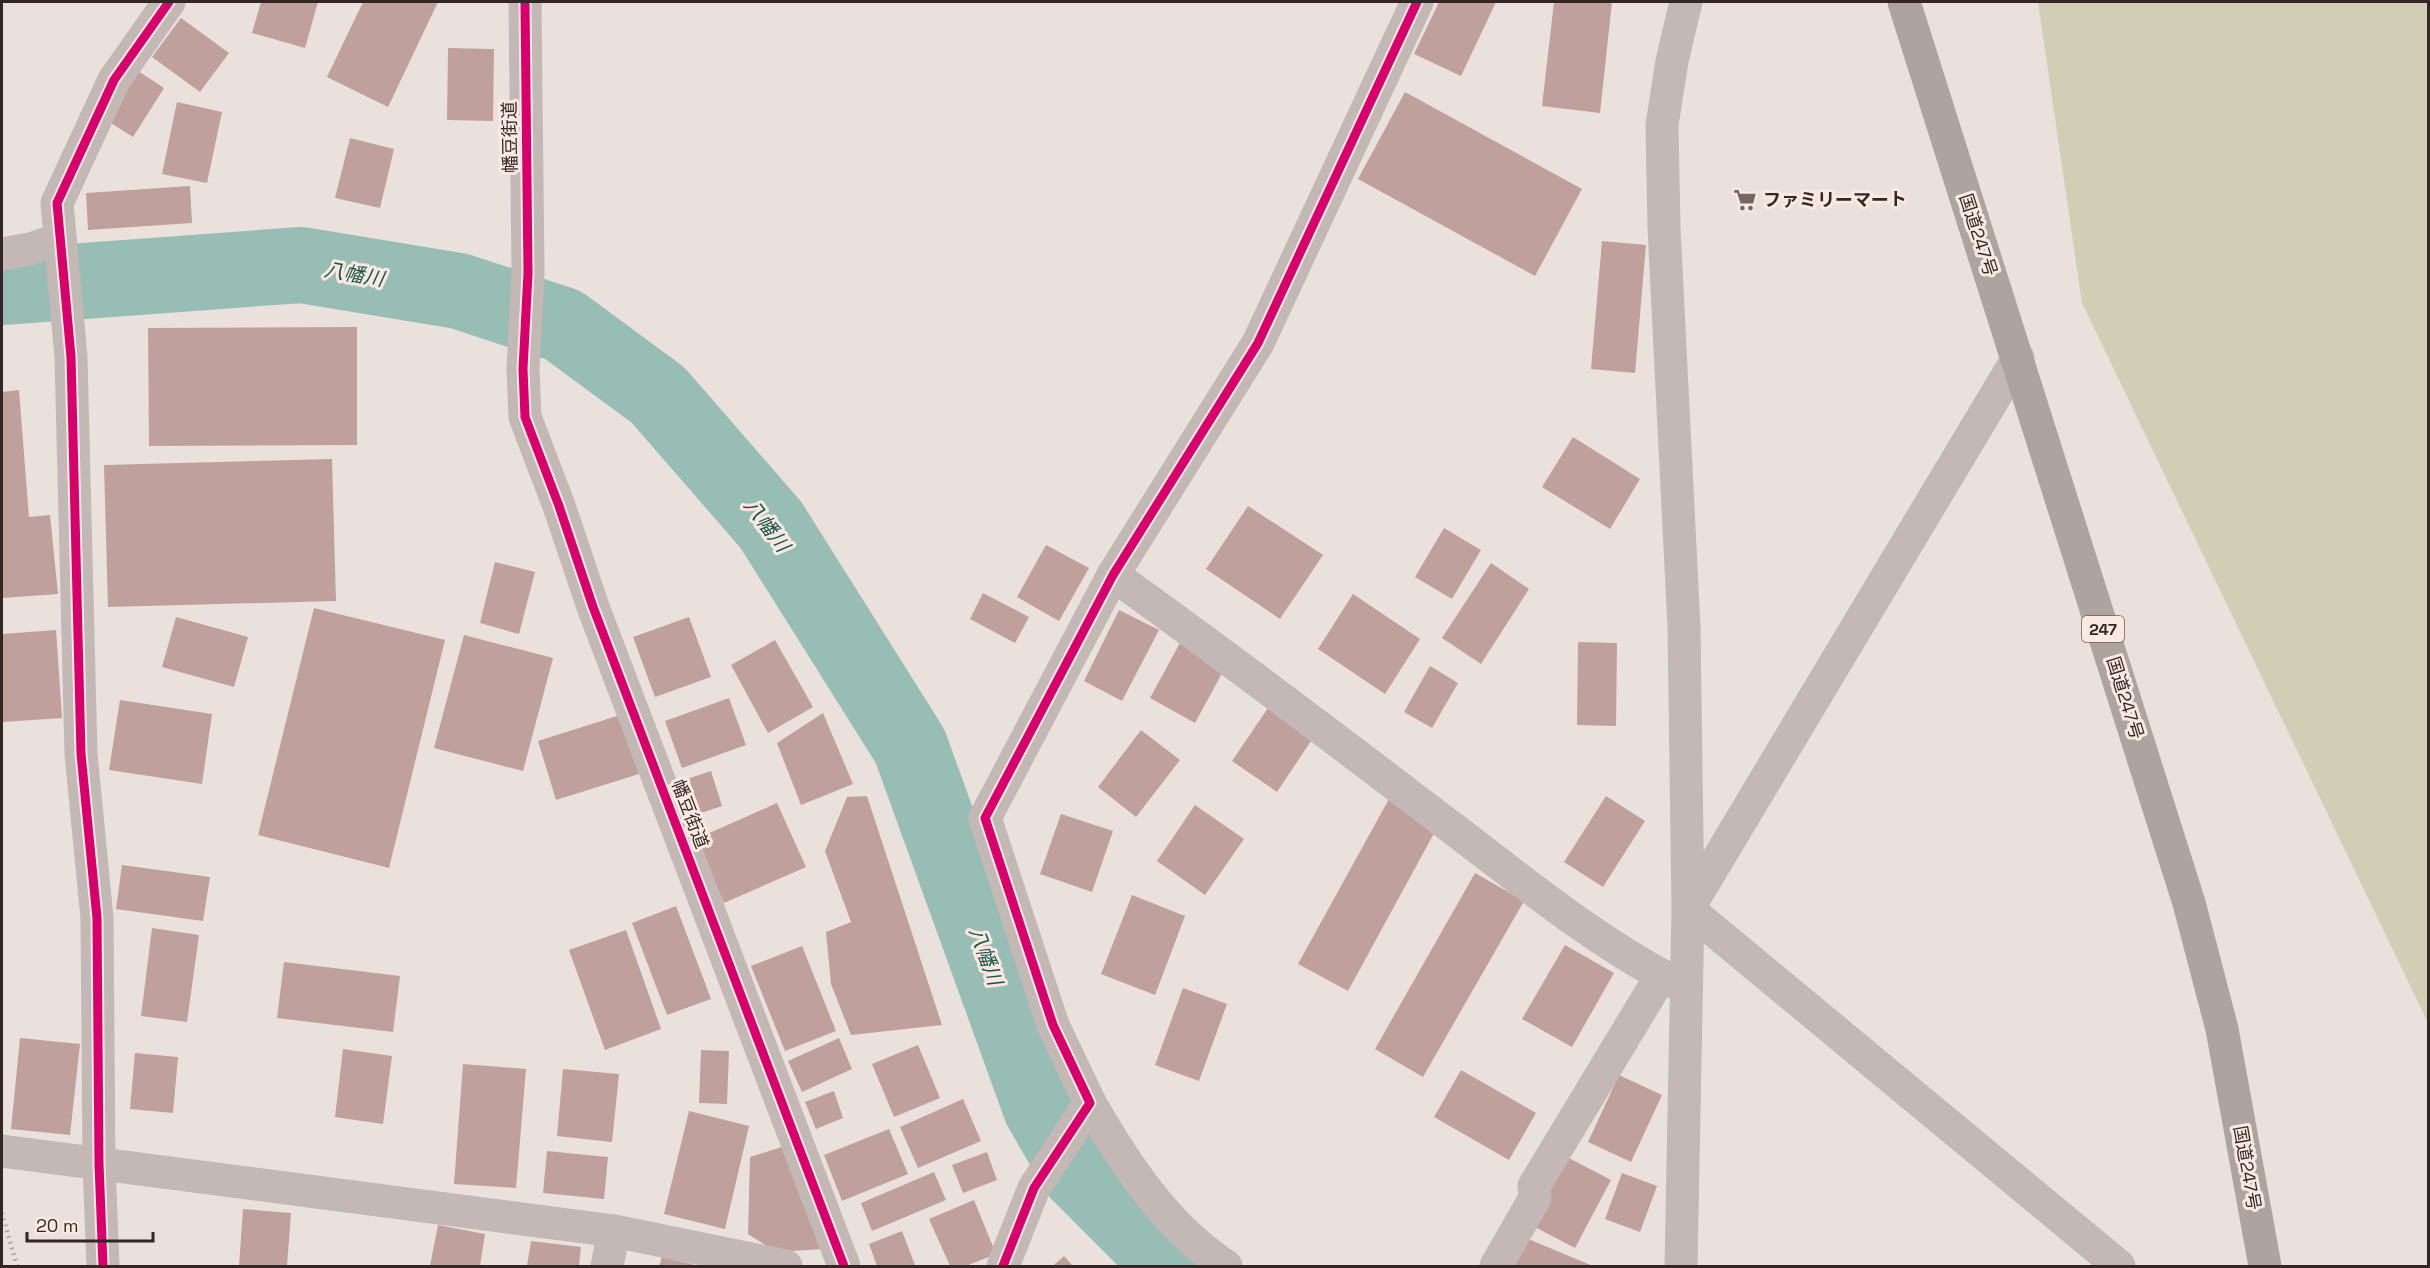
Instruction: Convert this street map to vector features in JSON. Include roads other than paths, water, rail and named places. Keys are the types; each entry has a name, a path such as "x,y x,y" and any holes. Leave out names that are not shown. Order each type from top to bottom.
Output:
{"highway":[{"name":"国道247号","path":"1904,2 2189,903 2222,1029 2265,1266"}],"street":[{"path":"103,1266 99,1164 97,918 81,754 71,357 57,203 114,80 169,2"},
{"name":"幡豆街道","path":"525,2 528,273 523,369 525,417 559,506 593,607 843,1266"},
{"path":"1226,1266 1193,1242 1155,1201 1119,1155 1088,1105 1053,1025 985,818 1113,575 1258,343 1417,2"},
{"path":"1681,1266 1673,982 1688,909 1684,627 1664,228 1662,125 1672,61 1686,2"},
{"path":"2,254 30,249 59,238"},
{"path":"1688,909 2018,358"},
{"path":"1113,575 1197,634 1565,913 1673,982"},
{"path":"1688,909 2119,1266"},
{"path":"1496,1266 1535,1198 1534,1186 1673,982"},
{"path":"1003,1266 1034,1188 1088,1105"},
{"path":"2,1151 614,1231 786,1266"},
{"path":"607,1266 614,1231"}],"waterway":[{"name":"八幡川","path":"2,287 301,265 459,291 563,325 658,395 771,525 910,746 1041,1108 1078,1172 1154,1248 1176,1266"}],"railway":[{"path":"2,1213 17,1266"}],"place":[{"name":"ファミリーマート","path":"1745,200"}]}
